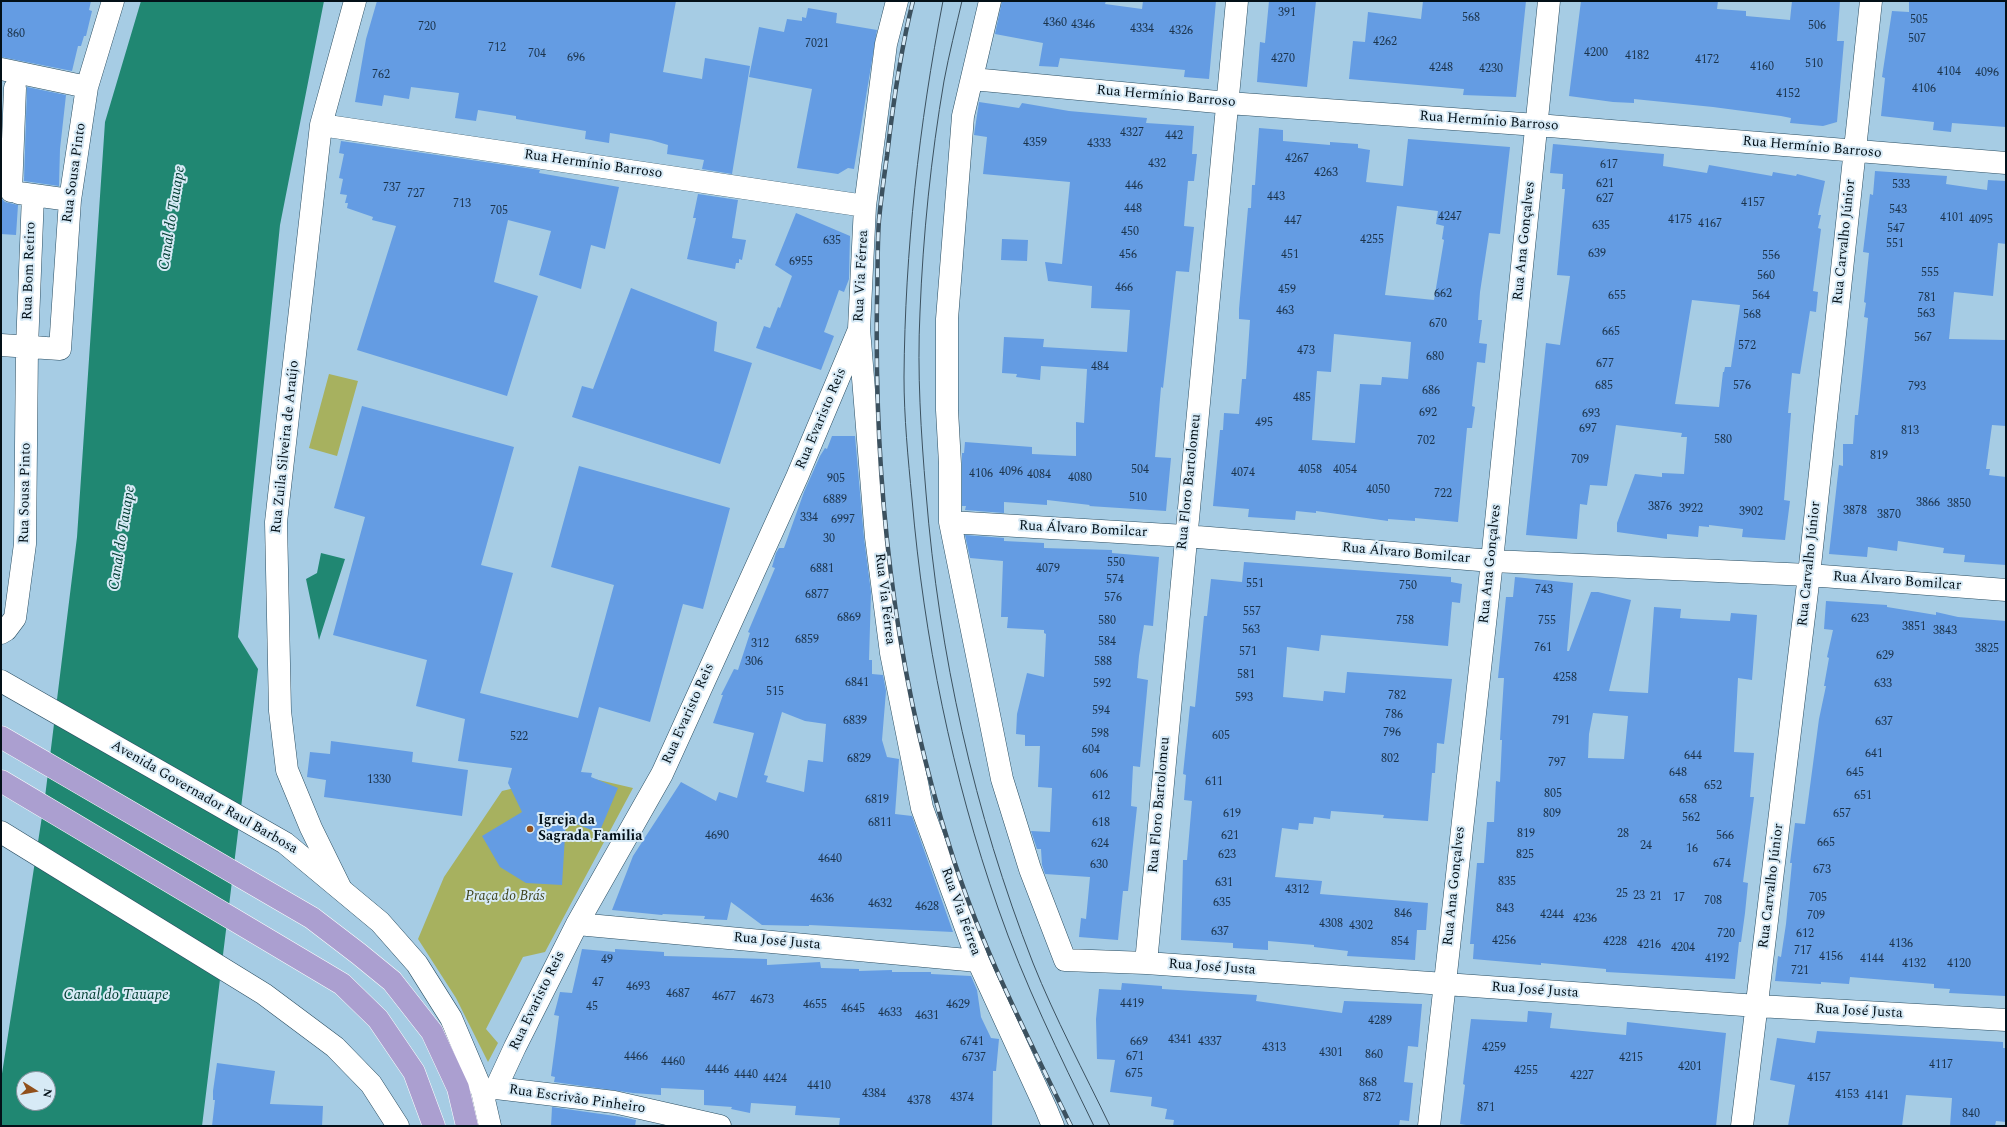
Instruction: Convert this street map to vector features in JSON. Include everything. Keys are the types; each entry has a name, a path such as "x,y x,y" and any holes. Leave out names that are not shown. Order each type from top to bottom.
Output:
{"highway":[{"path":"1,737 312,918 360,954 392,982 432,1032 458,1088 466,1126"},
{"path":"1,781 342,984 378,1019 414,1072 434,1126"}],"street":[{"name":"Rua Sousa Pinto","path":"1,634 15,618 25,544 28,347 60,349 70,200 87,87 113,1"},
{"name":"Rua Zuila Silveira de Araújo","path":"340,887 311,828 287,770 280,711 276,522 321,125 355,1"},
{"name":"Rua Via Férrea","path":"897,1 886,44 865,206 859,329 876,537 891,653 922,808 978,961 1053,1126"},
{"path":"950,522 950,464 947,410 947,319 963,116 990,1"},
{"name":"Rua Floro Bartolomeu","path":"1146,963 1185,536 1237,1"},
{"name":"Rua Ana Gonçalves","path":"1429,1126 1492,561 1549,1"},
{"name":"Rua Carvalho Júnior","path":"1742,1126 1758,1006 1809,575 1871,1"},
{"path":"1,69 87,87"},
{"name":"Rua Hermínio Barroso","path":"972,79 1228,103 1537,125 2006,163"},
{"path":"15,88 6,191 70,200"},
{"name":"Rua Hermínio Barroso","path":"321,125 865,206"},
{"name":"Rua Bom Retiro","path":"28,347 33,195"},
{"name":"Rua Evaristo Reis","path":"489,1090 515,1047 577,924 662,774 797,477 859,329"},
{"path":"1,345 28,347"},
{"name":"Rua Álvaro Bomilcar","path":"950,522 1185,536 1492,561 1809,575 2006,590"},
{"name":"Rua José Justa","path":"950,522 1002,779 1030,868 1065,960 1146,963 1758,1006 2006,1020"},
{"name":"Avenida Governador Raul Barbosa","path":"2,681 285,843 340,887 380,922 418,964 451,1018 489,1090 490,1126"},
{"path":"4,834 264,994 335,1047 371,1084 398,1126"},
{"name":"Rua José Justa","path":"577,924 978,961"},
{"name":"Rua Escrivão Pinheiro","path":"489,1090 614,1102 720,1126"}],"green space":[{"path":"329,374 358,381 337,456 309,448"},
{"name":"Praça do Brás","path":"573,774 633,788 545,952 523,957 486,1029 498,1043 488,1062 456,998 418,939 444,877 502,791"}],"water":[{"name":"Canal do Tauape","path":"141,1 324,1 280,225 238,637 258,669 202,1126 1,1126 1,1080 45,797 77,537 105,122"},
{"path":"321,553 345,559 319,640 306,579 317,573"}],"building":[{"path":"1,1 91,1 89,10 92,11 86,36 84,36 81,46 78,46 72,71 1,57"},
{"path":"377,1 676,1 663,72 702,79 705,58 750,66 732,174 702,169 704,160 667,154 668,145 651,140 610,133 609,143 585,139 586,131 516,119 516,116 478,110 476,121 455,118 459,93 411,87 409,99 384,95 382,106 355,102 366,39"},
{"path":"1002,1 1106,1 1105,4 1142,9 1143,1 1216,1 1209,79 1184,77 1185,70 1060,58 1058,67 1039,66 1043,43 995,34"},
{"path":"1269,1 1316,1 1307,87 1257,82 1260,42 1265,43"},
{"path":"1423,1 1526,1 1516,97 1463,95 1464,89 1349,79 1353,41 1365,42 1368,12 1421,19"},
{"path":"1581,1 1718,1 1717,9 1746,11 1746,16 1790,20 1792,1 1840,1 1837,41 1844,41 1837,122 1823,126 1790,123 1791,118 1713,107 1634,99 1634,103 1613,102 1569,96"},
{"path":"1909,1 2006,1 2006,127 1952,123 1951,132 1933,130 1934,122 1881,116 1885,78 1882,77 1892,11 1909,12"},
{"path":"808,8 837,13 836,23 877,30 854,169 848,168 838,174 797,168 812,89 749,77 759,27 784,32 787,19 802,21 802,17 806,18"},
{"path":"27,87 66,95 60,149 59,186 24,181"},
{"path":"979,102 1019,108 1022,103 1069,111 1147,118 1146,123 1194,126 1192,154 1197,154 1194,181 1188,181 1184,226 1194,227 1189,272 1176,271 1163,388 1161,387 1155,457 1171,458 1166,511 1089,506 1090,505 1047,500 1047,505 1004,502 1004,513 965,510 966,506 962,506 962,453 964,453 965,442 1032,447 1032,454 1076,456 1076,422 1084,423 1087,369 1041,366 1040,380 1016,377 1017,374 1002,373 1004,337 1044,339 1043,347 1127,352 1130,310 1091,308 1092,286 1048,281 1045,262 1062,264 1070,182 983,174 987,137 974,135"},
{"path":"1259,128 1283,130 1283,141 1330,145 1330,142 1358,144 1358,148 1370,150 1366,182 1403,186 1408,139 1510,147 1500,234 1489,233 1480,292 1478,320 1482,320 1479,343 1487,344 1485,363 1477,362 1472,406 1475,407 1472,428 1467,428 1458,522 1415,518 1415,521 1388,519 1388,521 1316,511 1316,513 1296,511 1295,520 1248,517 1249,509 1213,506 1220,430 1223,430 1224,413 1239,414 1242,379 1246,379 1250,320 1239,319 1239,309 1248,208 1251,208 1252,185 1255,185","holes":["1397,206 1438,211 1436,224 1444,226 1442,239 1444,240 1434,300 1385,295","1334,334 1411,342 1408,379 1382,377 1381,385 1360,384 1355,443 1312,440 1317,371 1331,372"]},
{"path":"341,141 540,170 539,173 619,187 605,249 591,245 581,289 539,275 551,231 508,220 494,282 538,296 507,396 357,350 396,226 372,220 373,217 347,208 348,203 345,203 347,195 340,194 343,179 339,178 344,154 339,153"},
{"path":"1553,144 1664,154 1663,166 1707,173 1709,165 1772,176 1773,172 1796,176 1797,174 1825,181 1818,215 1821,215 1818,228 1821,229 1813,291 1818,292 1816,312 1810,311 1800,374 1792,373 1788,413 1791,413 1784,500 1790,501 1785,540 1742,537 1743,529 1709,525 1709,527 1699,526 1698,537 1667,534 1667,539 1617,532 1617,523 1635,474 1662,477 1662,473 1684,474 1687,437 1681,437 1682,433 1616,425 1607,486 1590,485 1587,505 1580,504 1577,539 1526,535 1546,343 1560,345 1570,276 1557,275 1565,189 1562,189 1563,174 1550,173","holes":["1692,300 1740,305 1731,367 1725,367 1723,372 1719,407 1675,404"]},
{"path":"1875,171 1947,176 1946,184 1987,190 1988,180 2006,181 2006,244 1998,243 1993,296 1954,292 1949,339 2006,340 2006,426 1992,425 1986,469 1990,469 1989,475 2006,477 2006,565 1964,562 1965,555 1943,553 1944,548 1898,541 1897,551 1868,547 1867,557 1829,554 1839,465 1843,466 1843,444 1853,444 1855,415 1858,415 1868,318 1864,317 1866,303 1864,302 1869,253 1863,252 1870,194 1873,195"},
{"path":"698,194 738,200 732,238 746,240 742,260 739,259 739,263 736,263 735,269 687,259 696,218 693,218"},
{"path":"1,198 5,202 18,205 16,235 1,234"},
{"path":"796,213 850,236 849,279 844,292 839,290 824,332 834,336 821,370 756,348 764,326 770,328 778,307 780,308 792,276 775,265"},
{"path":"1002,239 1028,240 1027,261 1001,260"},
{"path":"631,288 717,322 714,351 752,363 720,464 572,417 582,386 593,389"},
{"path":"362,406 514,447 481,565 513,573 480,693 578,718 614,585 551,567 579,466 730,508 703,609 683,604 650,722 599,707 581,772 592,773 591,777 618,788 599,833 566,820 562,885 526,883 500,867 482,836 522,812 508,783 512,768 458,761 465,719 416,706 427,660 333,635 365,517 334,508"},
{"path":"832,436 855,436 864,538 871,592 869,660 872,660 872,674 883,675 886,691 882,740 887,757 899,759 895,814 912,816 953,932 809,925 762,925 731,902 727,920 704,919 705,916 662,915 612,910 633,856 681,782 716,801 719,792 737,798 754,733 713,723 723,695 721,695 734,669 738,670 750,633 748,632 775,568 772,567 776,553 779,548 784,548 804,492 820,456 825,448 827,449","holes":["782,712 805,721 826,724 823,762 808,760 804,792 766,782 768,776 764,775"]},
{"path":"965,535 1004,538 1004,541 1044,543 1044,548 1112,550 1112,553 1159,557 1153,626 1144,625 1139,656 1137,678 1148,680 1140,767 1133,766 1131,806 1137,807 1128,891 1123,891 1118,940 1079,937 1081,918 1086,919 1090,877 1045,874 1042,865 1041,849 1037,849 1031,831 1050,832 1052,788 1038,787 1040,746 1025,746 1025,735 1016,734 1017,714 1027,673 1044,677 1046,634 1044,633 1044,630 1007,628 1008,617 1001,617 1003,561 970,558"},
{"path":"1244,562 1451,577 1451,582 1462,584 1460,603 1452,602 1448,646 1321,635 1319,651 1287,647 1283,697 1323,701 1324,691 1345,693 1347,672 1452,679 1444,744 1437,743 1435,773 1432,773 1428,821 1383,818 1384,815 1331,811 1330,819 1314,817 1313,824 1299,823 1298,830 1282,828 1275,877 1322,881 1320,894 1428,903 1426,930 1417,930 1415,960 1347,956 1348,951 1314,947 1314,945 1268,941 1268,950 1233,948 1233,943 1181,940 1183,860 1187,860 1192,801 1184,800 1186,775 1183,774 1190,706 1195,707 1204,616 1207,616 1211,579 1242,582"},
{"path":"1515,577 1573,583 1567,651 1569,651 1591,592 1598,592 1631,600 1609,691 1648,693 1654,607 1681,609 1680,618 1692,619 1730,621 1731,613 1757,615 1752,680 1738,678 1734,752 1754,753 1750,797 1754,797 1743,882 1748,883 1745,913 1741,942 1739,942 1735,979 1606,972 1606,969 1473,959 1474,944 1470,944 1477,863 1484,863 1487,822 1494,822 1496,781 1500,782 1502,740 1500,740 1504,678 1498,678 1506,597 1513,597","holes":["1593,713 1628,716 1624,759 1588,758 1589,734"]},
{"path":"1826,601 1887,605 1887,607 1936,615 1936,612 1958,617 2006,621 2005,996 1949,993 1950,989 1934,988 1934,984 1850,977 1849,984 1775,981 1778,956 1781,957 1786,924 1792,863 1790,863 1795,823 1805,824 1819,719 1826,686 1824,686 1829,658 1827,657 1833,630 1824,629"},
{"path":"331,741 413,752 412,762 468,770 462,816 324,797 326,780 307,777 310,752 330,754"},
{"path":"582,949 615,952 615,949 664,952 664,956 767,959 767,965 820,962 821,968 859,969 859,971 892,970 892,972 931,972 931,974 971,976 977,990 981,1017 991,1038 999,1039 996,1071 993,1071 992,1126 839,1126 840,1118 795,1115 796,1106 751,1103 750,1113 731,1109 732,1107 704,1105 704,1090 661,1088 661,1095 633,1093 554,1082 555,1077 551,1076 559,1016 554,1015 560,992 572,993"},
{"path":"1122,983 1162,986 1162,989 1257,995 1256,1001 1342,1013 1344,1001 1422,1004 1418,1047 1408,1046 1404,1082 1413,1083 1409,1121 1400,1120 1399,1126 1173,1126 1174,1120 1165,1119 1167,1109 1151,1106 1152,1097 1110,1092 1115,1060 1097,1059 1096,1019 1099,989 1121,990"},
{"path":"1528,1011 1552,1013 1550,1028 1626,1035 1627,1022 1726,1033 1716,1126 1472,1126 1460,1124 1471,1019 1527,1022"},
{"path":"1817,1031 2003,1042 2003,1048 2006,1048 2006,1122 1996,1121 1995,1126 1950,1126 1952,1098 1906,1095 1902,1126 1788,1126 1795,1085 1770,1080 1777,1038 1815,1043"},
{"path":"217,1063 275,1071 270,1104 323,1106 322,1126 212,1126 215,1100 213,1100 213,1091"},
{"path":"552,1107 636,1120 635,1126 551,1126"}],"tram line":[{"path":"943,1 934,48 920,141 910,235 907,282 904,392 906,438 917,551 932,655 942,706 967,808 982,858 998,908 1019,964 1055,1045 1094,1126"},
{"path":"962,1 946,71 939,110 928,196 921,283 919,335 920,403 924,470 932,553 950,673 962,732 993,848 1033,963 1060,1025 1110,1126"}],"railway":[{"path":"913,1 904,39 894,98 879,220 878,240 877,370 879,440 891,578 915,714 931,782 950,848 975,920 990,955 1021,1024 1071,1126"}],"place":[{"name":"Igreja da Sagrada Familia","path":"530,829"}]}
